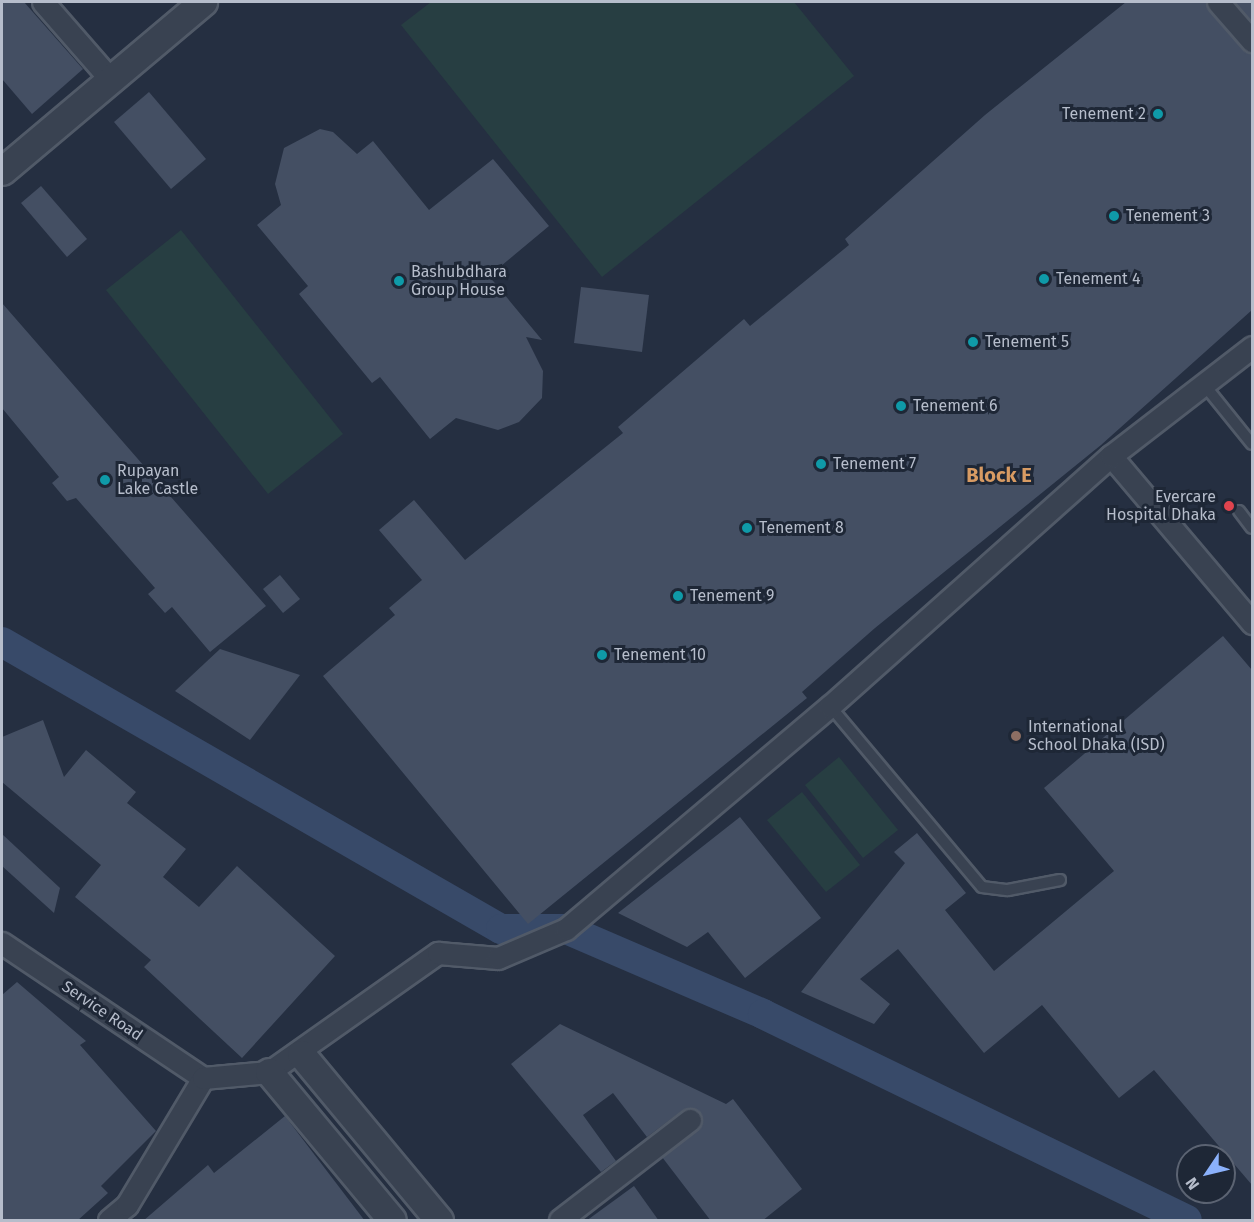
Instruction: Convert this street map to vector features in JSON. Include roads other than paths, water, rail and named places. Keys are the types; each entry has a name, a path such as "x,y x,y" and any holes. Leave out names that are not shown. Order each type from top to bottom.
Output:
{"street":[{"path":"44,2 111,80"},
{"path":"2,171 203,2"},
{"path":"1218,2 1252,41"},
{"path":"109,1221 134,1213 203,1078 269,1072 301,1054 438,953 498,958 566,928 830,706 1111,456 1206,387 1252,347"},
{"path":"1111,456 1252,623"},
{"name":"Service Road","path":"2,943 203,1078"},
{"path":"301,1054 439,1221"},
{"path":"269,1072 392,1221"},
{"path":"560,1221 690,1120"}],"lane":[{"path":"1206,387 1252,444"},
{"path":"1239,511 1252,528"},
{"path":"830,706 982,887 1008,890 1060,880"}],"waterway":[{"path":"2,642 501,929 566,929 763,1014 1187,1220"}],"place":[{"name":"Tenement 2","path":"1158,114"},
{"name":"Tenement 3","path":"1114,216"},
{"name":"Tenement 4","path":"1044,279"},
{"name":"Bashubdhara Group House","path":"399,281"},
{"name":"Tenement 5","path":"973,342"},
{"name":"Tenement 6","path":"901,406"},
{"name":"Tenement 7","path":"821,464"},
{"name":"Rupayan Lake Castle","path":"105,480"},
{"name":"Evercare Hospital Dhaka","path":"1229,506"},
{"name":"Tenement 8","path":"747,528"},
{"name":"Tenement 9","path":"678,596"},
{"name":"Tenement 10","path":"602,655"},
{"name":"International School Dhaka (ISD)","path":"1016,736"}],"district":[{"name":"Block E","path":"999,475"}]}
